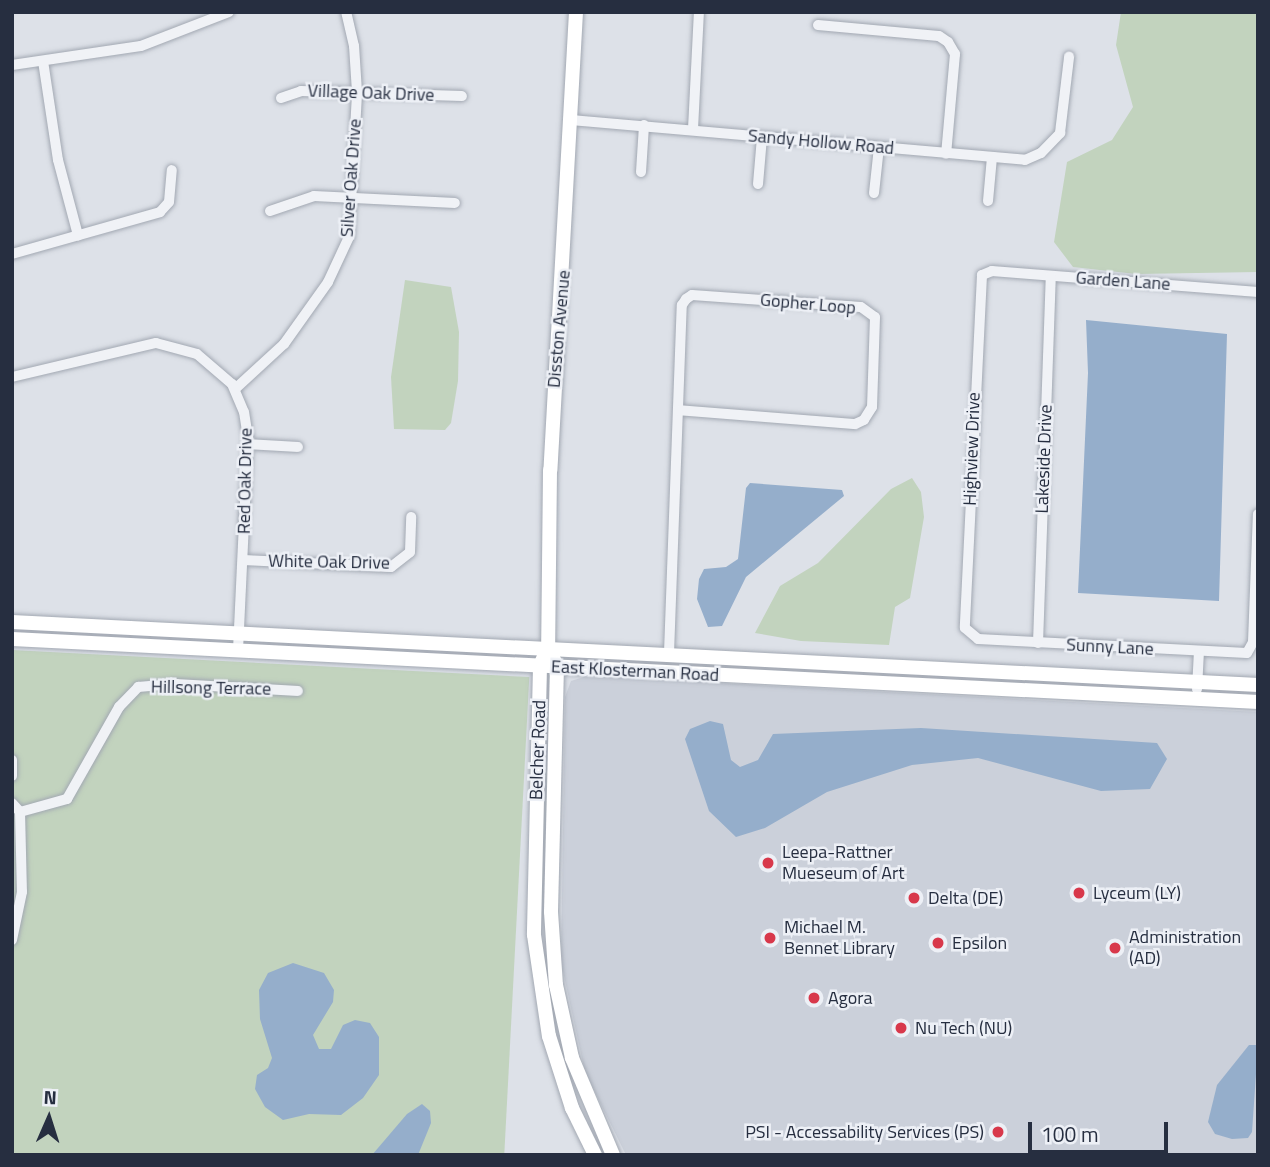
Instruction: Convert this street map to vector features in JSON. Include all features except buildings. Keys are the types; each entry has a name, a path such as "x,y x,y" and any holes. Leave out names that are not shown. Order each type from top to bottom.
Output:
{"main road":[{"name":"Disston Avenue","path":"548,647 550,470 576,12"},
{"name":"East Klosterman Road","path":"12,622 669,653 1258,685"},
{"name":"East Klosterman Road","path":"12,639 1258,702"},
{"name":"Belcher Road","path":"548,647 540,666 534,901 538,982 560,1076 595,1155"},
{"name":"Belcher Road","path":"548,647 556,666 551,912 556,985 572,1058 614,1155"}],"street":[{"path":"12,65 141,46 229,12"},
{"name":"Silver Oak Drive","path":"235,389 277,352 328,282 349,237 357,92 354,46 346,12"},
{"path":"693,129 699,12"},
{"path":"818,25 939,36 955,54 946,153"},
{"name":"Sandy Hollow Road","path":"571,120 992,157 1031,158 1060,133 1069,57"},
{"path":"43,61 58,160 78,235"},
{"name":"Village Oak Drive","path":"281,98 301,91 463,96"},
{"path":"641,172 644,125"},
{"path":"758,184 762,136"},
{"path":"874,193 879,147"},
{"path":"988,201 992,157"},
{"path":"12,254 166,208 172,170"},
{"path":"270,211 306,197 454,203"},
{"name":"Garden Lane","path":"988,272 1258,292"},
{"name":"Highview Drive","path":"966,631 979,283 988,272"},
{"name":"Lakeside Drive","path":"1038,643 1051,276"},
{"name":"Gopher Loop","path":"669,653 682,305 692,295 861,307 875,317 872,407 864,420 855,424 679,410"},
{"path":"12,377 156,342 197,354 235,389"},
{"name":"Red Oak Drive","path":"235,389 245,418 247,444 238,650"},
{"path":"247,444 299,447"},
{"name":"Sunny Lane","path":"966,631 978,639 1245,654 1253,645 1258,514"},
{"name":"White Oak Drive","path":"243,560 391,567 410,552 411,517"},
{"path":"1196,699 1199,652"},
{"name":"Hillsong Terrace","path":"20,813 67,799 119,707 138,687 176,684 298,691"},
{"path":"12,760 12,776"},
{"path":"12,803 20,813 22,892 12,940"}],"shaded area":[{"path":"587,676 1258,712 1258,1155 626,1155 585,1072 561,962 565,697 571,681"}],"green space":[{"path":"1121,12 1258,12 1258,272 1136,274 1073,267 1054,242 1067,162 1112,140 1133,107 1116,45"},
{"path":"405,280 451,287 459,332 458,381 451,423 445,430 394,429 391,377"},
{"path":"912,478 921,492 924,517 910,598 895,607 889,645 801,641 755,633 780,586 818,563 891,489"},
{"path":"12,650 529,677 504,1155 12,1155"}],"water":[{"path":"1086,320 1227,334 1219,601 1078,593 1088,373"},
{"path":"750,483 842,490 844,496 746,577 722,626 708,627 697,599 699,579 704,569 726,567 738,559 746,488"},
{"path":"710,721 723,724 731,760 740,767 758,760 773,734 921,728 1157,743 1167,759 1150,789 1101,791 978,758 912,765 827,792 765,828 736,837 709,811 685,739 690,729"},
{"path":"293,963 324,973 334,990 333,1002 313,1035 319,1049 331,1049 343,1025 355,1020 370,1023 379,1037 379,1075 363,1098 341,1115 309,1114 283,1120 265,1107 255,1089 257,1075 268,1068 272,1058 260,1019 259,990 268,973"},
{"path":"1249,1045 1258,1045 1252,1132 1248,1138 1232,1139 1215,1134 1208,1122 1217,1085"},
{"path":"422,1104 430,1111 431,1123 418,1155 372,1155 407,1114"}],"place":[{"name":"Leepa-Rattner Mueseum of Art","path":"768,863"},
{"name":"Lyceum (LY)","path":"1079,893"},
{"name":"Delta (DE)","path":"914,898"},
{"name":"Michael M. Bennet Library","path":"770,938"},
{"name":"Epsilon","path":"938,943"},
{"name":"Administration (AD)","path":"1115,948"},
{"name":"Agora","path":"814,998"},
{"name":"Nu Tech (NU)","path":"901,1028"},
{"name":"PSI - Accessability Services (PS)","path":"998,1132"}]}
